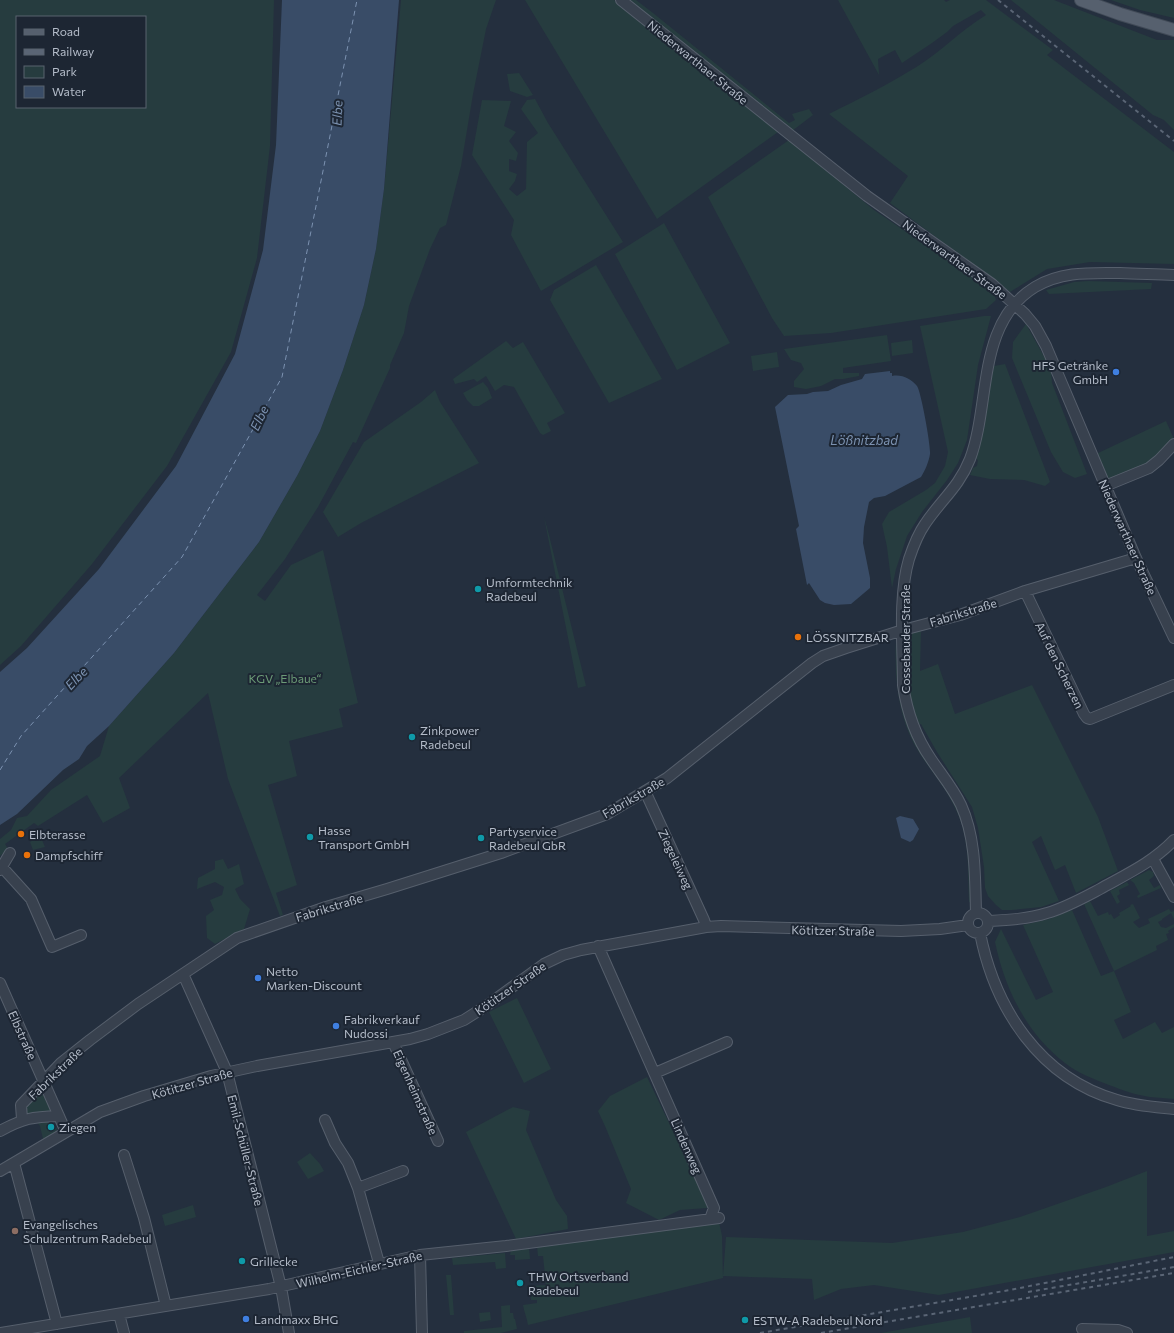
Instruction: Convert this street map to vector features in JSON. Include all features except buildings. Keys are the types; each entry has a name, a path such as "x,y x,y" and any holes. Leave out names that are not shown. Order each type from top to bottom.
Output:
{"main road":[{"path":"1081,0 1120,14 1174,30"}],"street":[{"name":"Niederwarthaer Straße","path":"621,0 867,196 992,284 1015,304 1035,326 1046,346 1136,558 1174,638"},
{"name":"Cossebauder Straße","path":"976,912 974,863 970,830 966,817 952,788 919,740 908,714 903,685 903,592 909,559 925,524 957,484 970,460 975,441 992,347 1004,320 1015,304 1034,287 1049,280 1066,275 1088,272 1174,275"},
{"path":"1105,486 1149,468 1174,444"},
{"name":"Fabrikstraße","path":"22,1119 21,1105 61,1063 138,1004 237,938 318,910 509,851 607,814 667,778 823,656 903,630 960,615 1025,591 1136,558"},
{"name":"Auf den Scherzen","path":"1025,591 1087,718 1090,719 1174,685"},
{"name":"Ziegeleiweg","path":"645,791 706,927"},
{"path":"989,922 1019,919 1047,913 1057,909 1143,866 1164,851 1174,840"},
{"path":"10,853 1,868 19,884 31,899 52,947 81,935"},
{"path":"1153,859 1174,897"},
{"path":"976,912 984,914 989,922 986,930 980,933 973,932 968,925 969,918 976,912"},
{"name":"Kötitzer Straße","path":"0,1171 100,1112 144,1096 227,1072 393,1042 428,1034 464,1020 544,964 563,955 598,946 706,927 721,926 902,931 940,929 968,925"},
{"path":"980,933 989,966 1008,1012 1028,1041 1048,1062 1071,1080 1093,1092 1116,1100 1134,1104 1174,1109"},
{"name":"Lindenweg","path":"598,946 714,1208 714,1218"},
{"name":"Emil-Schüller-Straße","path":"183,974 227,1072 281,1287 289,1333"},
{"name":"Elbstraße","path":"0,983 66,1132"},
{"name":"Eigenheimstraße","path":"393,1042 438,1141"},
{"path":"654,1074 726,1042"},
{"path":"0,1131 22,1119 31,1117 58,1116"},
{"path":"325,1120 335,1143 348,1163 358,1188 379,1264"},
{"path":"124,1155 144,1218 166,1306"},
{"path":"14,1163 57,1324"},
{"path":"358,1188 403,1171"},
{"name":"Wilhelm-Eichler-Straße","path":"1,1333 281,1287 420,1255 513,1245 714,1218"},
{"path":"420,1255 422,1333"},
{"path":"119,1314 124,1333"},
{"path":"1082,1329 1118,1330 1127,1333"}],"green space":[{"path":"0,0 274,0 270,146 257,258 231,352 167,466 92,564 21,646 0,665"},
{"name":"KGV „Elbaue“","path":"401,0 496,0 486,29 461,166 446,225 440,228 430,249 409,306 404,333 390,368 356,443 353,442 318,507 285,559 257,595 265,601 291,565 323,550 358,703 339,709 343,727 289,741 297,776 268,785 297,885 276,893 283,915 280,916 228,779 208,693 119,778 130,808 103,823 87,795 38,826 34,823 5,844 8,849 0,856 0,839 11,830 17,818 27,816 51,790 100,756 109,726 174,653 259,542 297,476 320,431 343,370 364,305 376,249 384,189"},
{"path":"525,0 614,0 778,132 657,219"},
{"path":"627,0 636,0 789,123 795,120 792,114 809,109 813,115 792,131"},
{"path":"838,0 944,0 946,2 950,0 986,0 1053,50 1047,55 1174,152 1174,264 1090,262 1047,269 1010,292 890,203 908,176 829,114 918,66 986,15 981,10 953,26 932,43 902,63 895,50 878,59 879,75"},
{"path":"1011,0 1054,0 1157,40 1174,40 1174,130 1164,120 1153,115"},
{"path":"1111,0 1174,0 1174,18 1140,10"},
{"path":"519,73 533,95 527,97 510,91 507,74"},
{"path":"535,99 548,123 623,242 541,291 511,235 514,220 472,155 482,100 511,101 504,126 516,132 509,141 518,153 516,161 509,159 509,171 517,174 515,181 509,189 517,196 526,189 527,142 538,133 521,109 527,100"},
{"path":"789,140 874,210 993,291 996,300 986,309 831,333 784,336 772,318 708,197"},
{"path":"664,223 730,343 677,370 615,254"},
{"path":"596,265 662,379 609,403 550,300 554,290"},
{"path":"1074,282 1152,283 1151,289 1049,294 1046,290"},
{"path":"991,316 978,365 967,440 958,463 947,480 922,512 907,536 896,569 892,588 887,547 882,524 889,512 935,483 945,466 948,452 920,326"},
{"path":"1026,324 1051,369 1052,383 1087,474 1075,478 1063,472 1051,452 1012,358 1013,342"},
{"path":"887,335 891,361 843,368 843,373 859,373 859,376 835,379 821,386 806,389 794,387 794,381 804,369 801,363 791,360 784,349"},
{"path":"912,340 913,353 892,356 891,343"},
{"path":"506,341 513,348 523,342 565,413 547,423 551,431 543,435 540,433 514,387 504,385 495,391 486,376 477,382 474,379 455,384 453,379"},
{"path":"777,352 779,367 753,371 751,356"},
{"path":"1005,364 1050,482 1045,486 1024,480 990,479 970,475 973,468 977,466 978,460 976,459 994,366"},
{"path":"483,382 488,388 492,398 479,406 473,406 463,393"},
{"path":"435,390 440,402 479,463 361,523 338,537 323,512 364,442 421,402"},
{"path":"1166,421 1174,439 1150,465 1108,481 1096,454"},
{"path":"544,517 586,686 578,688"},
{"path":"921,630 920,671 938,664 955,714 1032,685 1098,817 1118,871 1076,893 1065,865 1055,870 1041,836 1032,842 1059,901 1041,907 1002,910 988,896 985,888 984,867 978,828 972,807 921,724 916,725 909,701 907,685 907,656 909,639 912,632"},
{"path":"896,643 898,648 900,691 958,808 962,820 969,855 972,902 969,902 966,844 961,821 948,795 914,745 900,705 896,673"},
{"path":"40,835 45,847 33,850 30,842"},
{"path":"223,859 228,869 239,864 244,884 235,889 240,899 250,909 244,929 215,944 207,938 206,916 214,910 210,900 222,895 224,887 215,882 197,889 198,878 215,869 215,861"},
{"path":"1149,870 1153,872 1154,876 1149,880 1154,888 1160,885 1161,888 1138,898 1137,896 1140,894 1134,883 1130,880"},
{"path":"1127,882 1129,885 1119,890 1120,894 1117,896 1120,902 1117,904 1110,891"},
{"path":"1090,901 1098,916 1108,912 1114,919 1120,915 1119,913 1133,904 1140,918 1133,922 1139,928 1150,923 1148,919 1169,909 1171,912 1174,911 1174,919 1171,913 1158,922 1161,927 1166,928 1174,924 1174,927 1168,931 1169,933 1166,934 1168,940 1156,946 1157,950 1114,971 1084,904"},
{"path":"1072,910 1101,976 1114,971 1131,1012 1114,1020 1123,1039 1155,1022 1162,1033 1174,1027 1174,1099 1145,1096 1109,1085 1075,1070 1051,1051 1028,1024 1019,1009 1005,977 995,942 1001,929 1036,1000 1053,992 1023,925 1049,919"},
{"path":"517,998 551,1069 524,1083 489,1012"},
{"path":"647,1077 707,1202 707,1208 680,1210 659,1220 626,1203 631,1189 598,1111 610,1096"},
{"path":"42,1091 51,1111 50,1113 28,1114 25,1106"},
{"path":"513,1107 530,1111 526,1130 556,1200 567,1216 568,1229 516,1239 466,1132"},
{"path":"47,1121 53,1123 57,1129 55,1133 43,1139 40,1126 37,1122"},
{"path":"310,1153 324,1171 308,1179 297,1162"},
{"path":"1147,1171 1147,1236 1174,1231 1174,1252 939,1295 874,1285 841,1289 814,1300 812,1279 723,1276 726,1237 892,1243 963,1232 1020,1217"},
{"path":"193,1205 196,1217 165,1226 162,1215"},
{"path":"719,1222 722,1236 723,1278 528,1325 523,1305 537,1303 537,1300 531,1300 529,1286 546,1285 543,1256 538,1256 537,1246"},
{"path":"529,1248 530,1259 515,1260 515,1255 510,1255 511,1250"},
{"path":"505,1253 506,1268 496,1269 495,1262 453,1265 452,1258"},
{"path":"446,1275 451,1275 454,1315 450,1315"},
{"path":"510,1305 510,1313 513,1313 517,1329 501,1333 464,1333 464,1331 502,1327 501,1306"},
{"path":"490,1312 491,1320 480,1322 479,1313"},
{"path":"970,1317 972,1333 881,1333"}],"water":[{"name":"Elbe","path":"282,0 399,0 384,189 376,249 364,305 343,370 320,431 297,476 259,542 174,653 109,726 87,746 79,759 63,770 17,814 0,825 0,672 27,648 99,569 176,466 235,354 263,250 276,145"},
{"name":"Lößnitzbad","path":"890,371 892,376 899,376 912,381 919,390 930,449 929,460 921,477 885,496 874,498 869,502 864,527 863,543 870,578 870,588 851,604 834,605 825,603 820,600 809,583 807,585 796,529 799,526 775,407 788,395 828,391 841,385 862,379 865,374"},
{"path":"900,816 913,819 919,829 913,840 910,842 901,838 896,818"}],"ferry route":[{"path":"0,770 21,736 182,557 282,377 357,0"}],"railway":[{"path":"998,0 1174,141"},
{"path":"760,1333 1010,1290 1174,1257"},
{"path":"1028,1292 1174,1267"},
{"path":"821,1333 1174,1273"}],"place":[{"name":"HFS Getränke GmbH","path":"1116,372"},
{"name":"Umformtechnik Radebeul","path":"478,589"},
{"name":"LÖSSNITZBAR","path":"798,637"},
{"name":"Zinkpower Radebeul","path":"412,737"},
{"name":"Elbterasse","path":"21,834"},
{"name":"Hasse Transport GmbH","path":"310,837"},
{"name":"Partyservice Radebeul GbR","path":"481,838"},
{"name":"Dampfschiff","path":"27,855"},
{"name":"Netto Marken-Discount","path":"258,978"},
{"name":"Fabrikverkauf Nudossi","path":"336,1026"},
{"name":"Ziegen","path":"51,1127"},
{"name":"Evangelisches Schulzentrum Radebeul","path":"15,1231"},
{"name":"Grillecke","path":"242,1261"},
{"name":"THW Ortsverband Radebeul","path":"520,1283"},
{"name":"Landmaxx BHG","path":"246,1319"},
{"name":"ESTW-A Radebeul Nord","path":"745,1320"}]}
